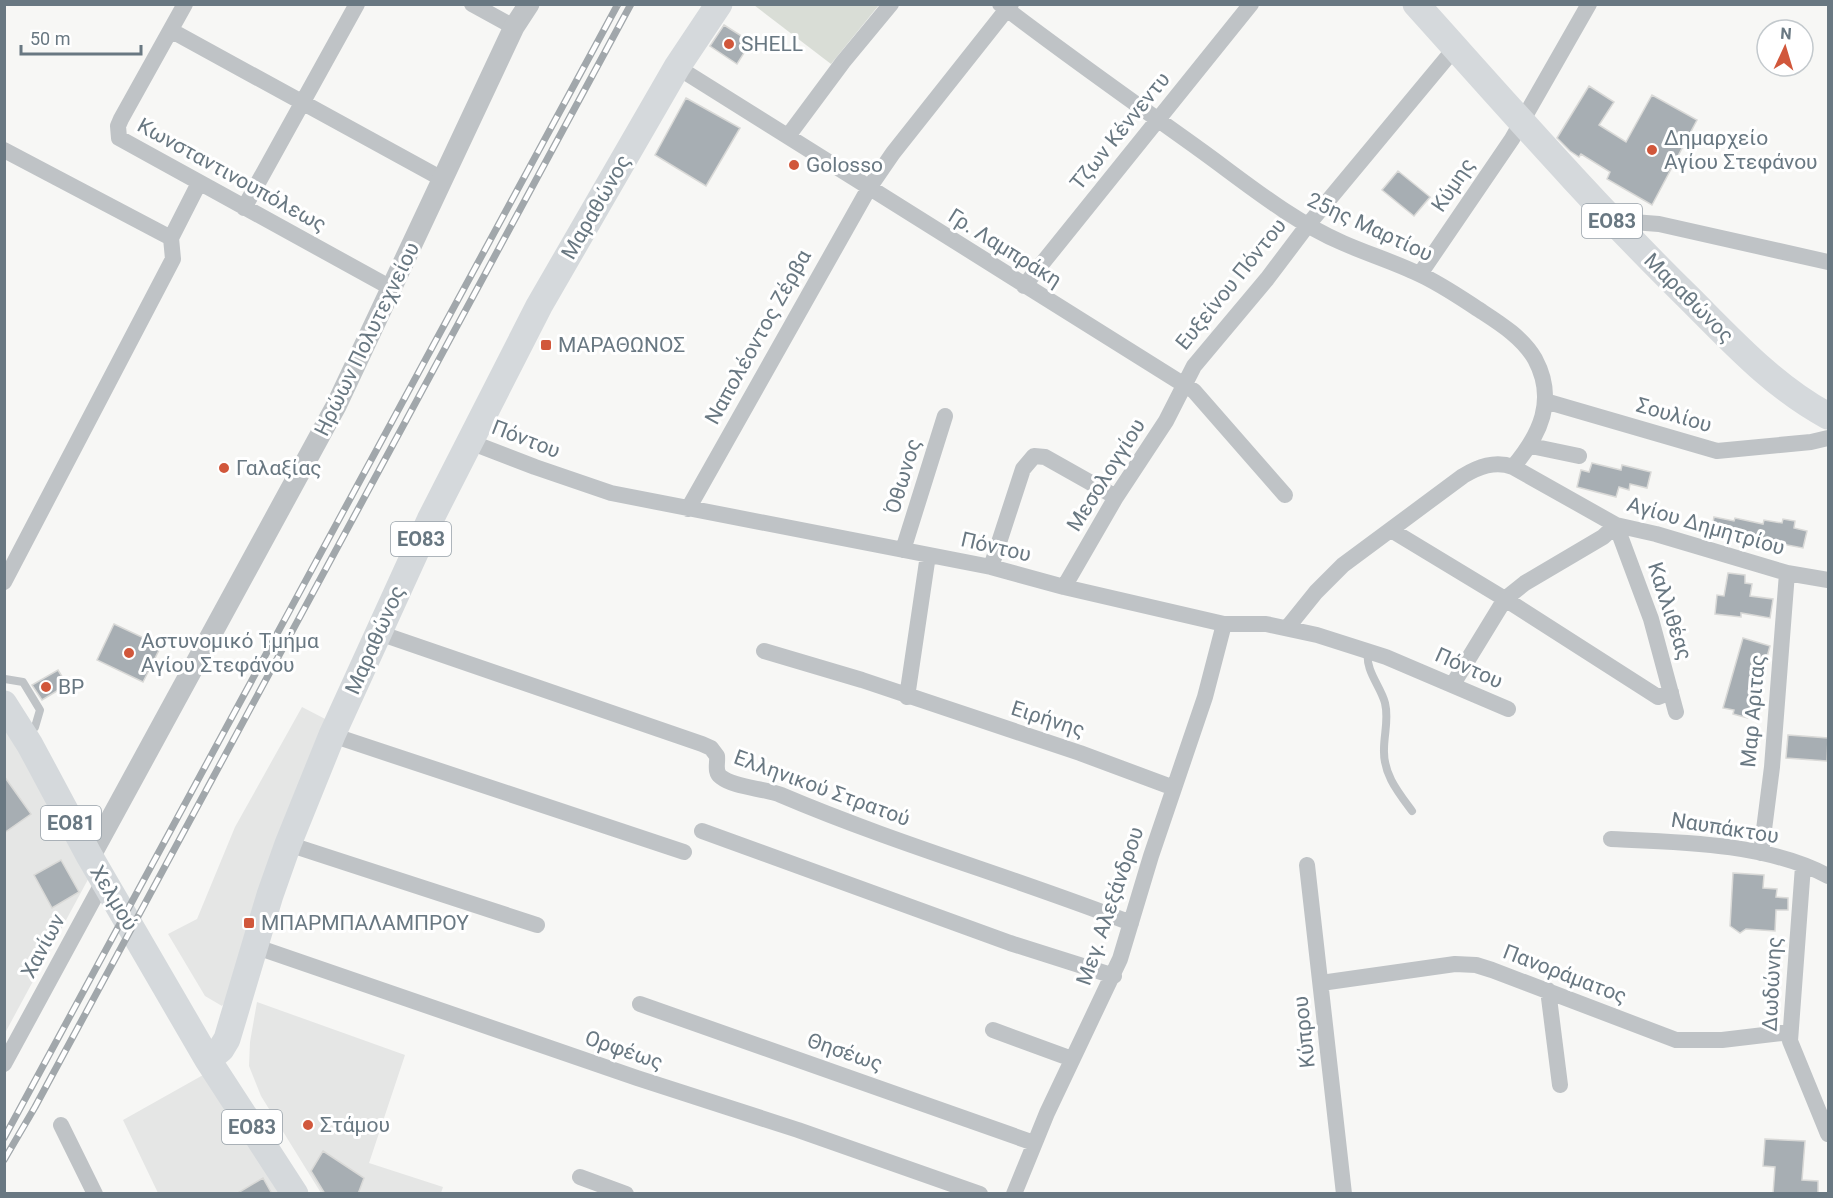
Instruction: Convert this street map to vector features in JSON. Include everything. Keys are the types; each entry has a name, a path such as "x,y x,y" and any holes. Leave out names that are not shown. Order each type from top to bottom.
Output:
{"main road":[{"name":"Μαραθώνος","path":"208,1060 227,1039 254,946 288,844 332,735 430,520 539,306 677,67 719,4"},
{"name":"Μαραθώνος","path":"1416,4 1619,228 1767,375 1794,396 1828,416"},
{"name":"Χελμού","path":"4,704 30,745 90,857 208,1060"},
{"name":"ΕΟ83","path":"208,1060 295,1194"}],"street":[{"path":"244,208 357,4"},
{"path":"472,4 514,27"},
{"name":"Ηρώων Πολυτεχνείου","path":"90,857 336,406 393,289 514,27 529,4"},
{"path":"788,136 843,62 891,4"},
{"name":"Τζων Κέννεντυ","path":"1024,286 1251,4"},
{"name":"Κύμης","path":"1420,274 1501,166 1522,122 1589,4"},
{"name":"Κωνσταντινουπόλεως","path":"183,5 172,31 121,119 117,134 119,138 393,289"},
{"name":"25ης Μαρτίου","path":"1006,6 1158,120 1307,226 1342,243 1420,274 1454,292 1495,320 1523,344 1539,369 1545,401 1540,426 1531,446 1513,467"},
{"name":"Ναπολέοντος Ζέρβα","path":"688,509 869,188 893,153 1006,6"},
{"path":"172,31 444,180"},
{"name":"Ευξείνου Πόντου","path":"1185,385 1194,366 1455,48"},
{"name":"Γρ. Λαμπράκη","path":"677,67 1185,385 1201,398 1285,495"},
{"path":"4,150 171,238"},
{"path":"4,582 173,259 171,238 199,183"},
{"path":"1619,228 1633,222 1659,224 1828,262"},
{"name":"Μεσολογγίου","path":"1064,587 1116,497 1166,422 1185,385"},
{"name":"Σουλίου","path":"1545,401 1717,451 1811,442 1828,438"},
{"name":"Όθωνος","path":"903,550 945,416"},
{"name":"Πόντου","path":"470,442 611,494 991,567 1064,587 1224,624 1266,624 1287,628 1368,651 1453,684 1508,709"},
{"path":"1531,446 1579,456"},
{"path":"991,567 1023,469 1034,456 1045,457 1116,497"},
{"path":"1287,628 1316,592 1343,565 1474,470 1498,464 1513,467"},
{"name":"Αγίου Δημητρίου","path":"1513,467 1616,525 1648,531 1787,573 1828,580"},
{"path":"1453,684 1504,599 1525,583 1603,537 1616,525"},
{"name":"Καλλιθέας","path":"1616,525 1651,619 1677,712"},
{"path":"1391,530 1658,697 1671,692"},
{"path":"908,696 928,555"},
{"name":"Μαρ Αριτας","path":"1761,853 1772,767 1787,573"},
{"name":"Μεγ. Αλεξάνδρου","path":"1014,1194 1072,1059 1114,976 1205,697 1224,624"},
{"name":"Ελληνικού Στρατού","path":"378,633 702,744 711,748 717,756 719,776 732,783 773,792 885,836 1131,923"},
{"name":"Ειρήνης","path":"764,651 829,669 1080,753 1174,788"},
{"path":"332,735 684,852"},
{"path":"702,831 1033,951 1114,976"},
{"name":"Ναυπάκτου","path":"1611,839 1693,844 1761,853 1828,876"},
{"path":"288,844 537,925"},
{"name":"Κύπρου","path":"1307,865 1344,1194"},
{"name":"Δωδώνης","path":"1803,866 1790,1032 1791,1044 1828,1134"},
{"name":"Χανίων","path":"4,1064 109,890"},
{"name":"Ορφέως","path":"254,946 980,1194"},
{"name":"Πανοράματος","path":"1322,983 1469,964 1482,966 1548,990 1676,1040 1722,1040 1790,1032"},
{"path":"1548,990 1560,1085"},
{"name":"Θησέως","path":"640,1004 1034,1143"},
{"path":"993,1030 1072,1059"},
{"path":"61,1125 95,1194"},
{"path":"580,1178 626,1194"}],"lane":[{"path":"1368,651 1368,668 1385,701 1387,712 1383,750 1387,772 1412,812"},
{"path":"5,679 23,682 40,710 35,727"}],"shaded area":[{"path":"754,5 879,5 831,64"},
{"path":"302,707 331,722 235,988 222,1006 205,996 168,934 197,919 235,827"},
{"path":"5,728 92,872 5,1033"},
{"path":"257,1002 405,1055 369,1163 443,1187 441,1193 321,1193 261,1096 249,1066 250,1042"},
{"path":"212,1070 286,1193 158,1193 123,1120"}],"building":[{"name":"SHELL","path":"724,25 751,42 737,64 710,46"},
{"name":"Δημαρχείο Αγίου Στεφάνου","path":"1589,86 1614,102 1599,125 1626,142 1652,95 1697,120 1652,205 1607,179 1610,172 1581,154 1579,157 1557,138"},
{"path":"686,98 740,128 706,186 655,155"},
{"path":"1398,171 1430,197 1414,216 1382,190"},
{"path":"1592,463 1621,470 1622,465 1651,472 1647,488 1630,484 1629,490 1619,487 1616,497 1577,487 1581,470 1589,472"},
{"path":"1714,517 1734,521 1735,518 1763,524 1764,520 1782,523 1783,519 1795,521 1794,528 1807,531 1803,548 1760,540 1760,543 1711,533"},
{"path":"1728,573 1745,575 1745,583 1752,584 1750,596 1773,599 1770,618 1741,613 1741,617 1715,614 1717,595 1724,596"},
{"name":"Αστυνομικό Τμήμα Αγίου Στεφάνου","path":"114,624 161,646 143,682 97,660"},
{"path":"1743,638 1770,646 1760,682 1757,682 1748,718 1733,714 1734,710 1723,708"},
{"name":"BP","path":"58,670 67,685 42,700 32,685"},
{"path":"1788,735 1828,738 1827,761 1786,758"},
{"path":"4,776 31,814 4,833"},
{"path":"61,860 79,892 52,908 34,875"},
{"path":"1733,873 1764,875 1763,888 1777,889 1776,897 1788,898 1788,910 1776,910 1775,931 1746,929 1740,933 1730,926"},
{"path":"1765,1139 1805,1141 1802,1180 1818,1181 1818,1194 1773,1194 1775,1167 1763,1166"},
{"path":"323,1151 364,1178 358,1194 325,1194 311,1171"},
{"path":"263,1178 272,1194 236,1194"}],"railway":[{"path":"4,1138 618,4"},
{"path":"4,1160 35,1107 631,4"}],"place":[{"name":"SHELL","path":"729,44"},
{"name":"Δημαρχείο Αγίου Στεφάνου","path":"1652,150"},
{"name":"Golosso","path":"794,165"},
{"name":"ΜΑΡΑΘΩΝΟΣ","path":"546,345"},
{"name":"Γαλαξίας","path":"224,468"},
{"name":"Αστυνομικό Τμήμα Αγίου Στεφάνου","path":"129,653"},
{"name":"BP","path":"46,687"},
{"name":"ΜΠΑΡΜΠΑΛΑΜΠΡΟΥ","path":"249,923"},
{"name":"Στάμου","path":"308,1125"}]}
